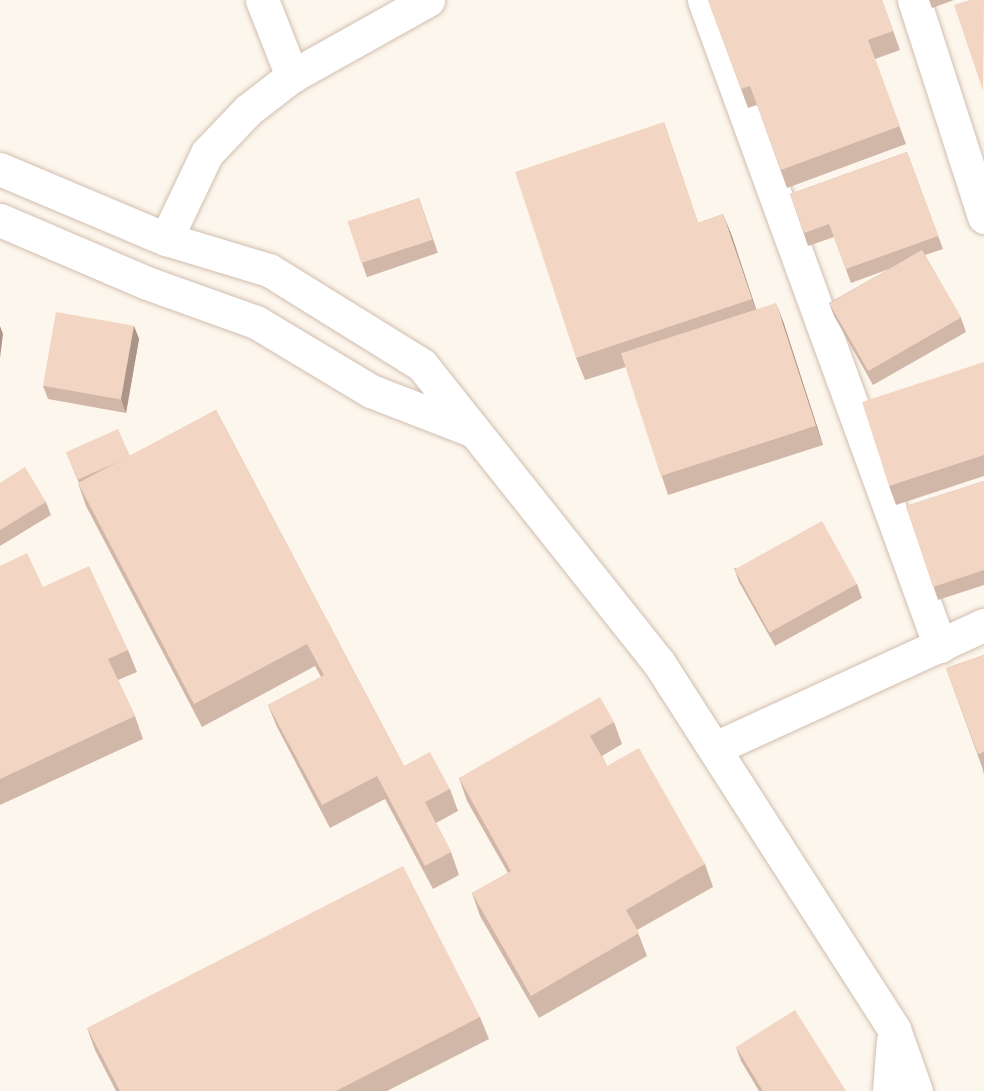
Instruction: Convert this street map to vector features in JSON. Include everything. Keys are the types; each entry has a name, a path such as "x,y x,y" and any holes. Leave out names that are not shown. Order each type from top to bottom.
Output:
{"street":[{"path":"262,0 292,76"},
{"path":"166,239 207,153 248,110 292,76 428,0"},
{"path":"704,0 940,646"},
{"path":"914,0 984,217"},
{"path":"0,169 166,239 269,270 422,364 659,663 894,1029 916,1091"},
{"path":"0,220 147,283 256,322 371,392 475,431"},
{"path":"715,748 984,626"},
{"path":"889,1091 894,1029"}],"building":[{"path":"708,0 882,0 893,31 868,40 900,126 781,170 750,86 741,89"},
{"path":"970,0 984,0 983,91 954,5"},
{"path":"664,122 698,223 723,214 752,299 576,358 515,172"},
{"path":"907,152 938,236 846,269 829,224 804,233 790,194"},
{"path":"419,198 433,240 361,263 348,221"},
{"path":"922,250 961,318 868,371 829,304"},
{"path":"776,303 816,426 661,476 621,353"},
{"path":"56,312 134,326 121,400 43,386"},
{"path":"984,362 984,455 889,486 862,402"},
{"path":"216,410 404,766 430,752 450,789 425,802 451,852 425,866 377,776 322,805 268,705 324,675 307,644 194,704 78,483"},
{"path":"118,429 130,456 78,480 66,452"},
{"path":"25,467 46,502 0,530 0,483"},
{"path":"984,481 984,570 933,587 906,506"},
{"path":"822,521 857,584 769,632 735,569"},
{"path":"27,553 43,587 89,566 128,650 108,659 135,716 0,779 0,566"},
{"path":"984,655 984,752 978,754 946,668"},
{"path":"600,697 614,722 590,736 607,766 639,748 705,864 626,910 639,933 531,996 472,893 511,871 459,778"},
{"path":"403,866 480,1017 336,1091 120,1091 87,1028"},
{"path":"795,1010 846,1091 763,1091 736,1047"}]}
